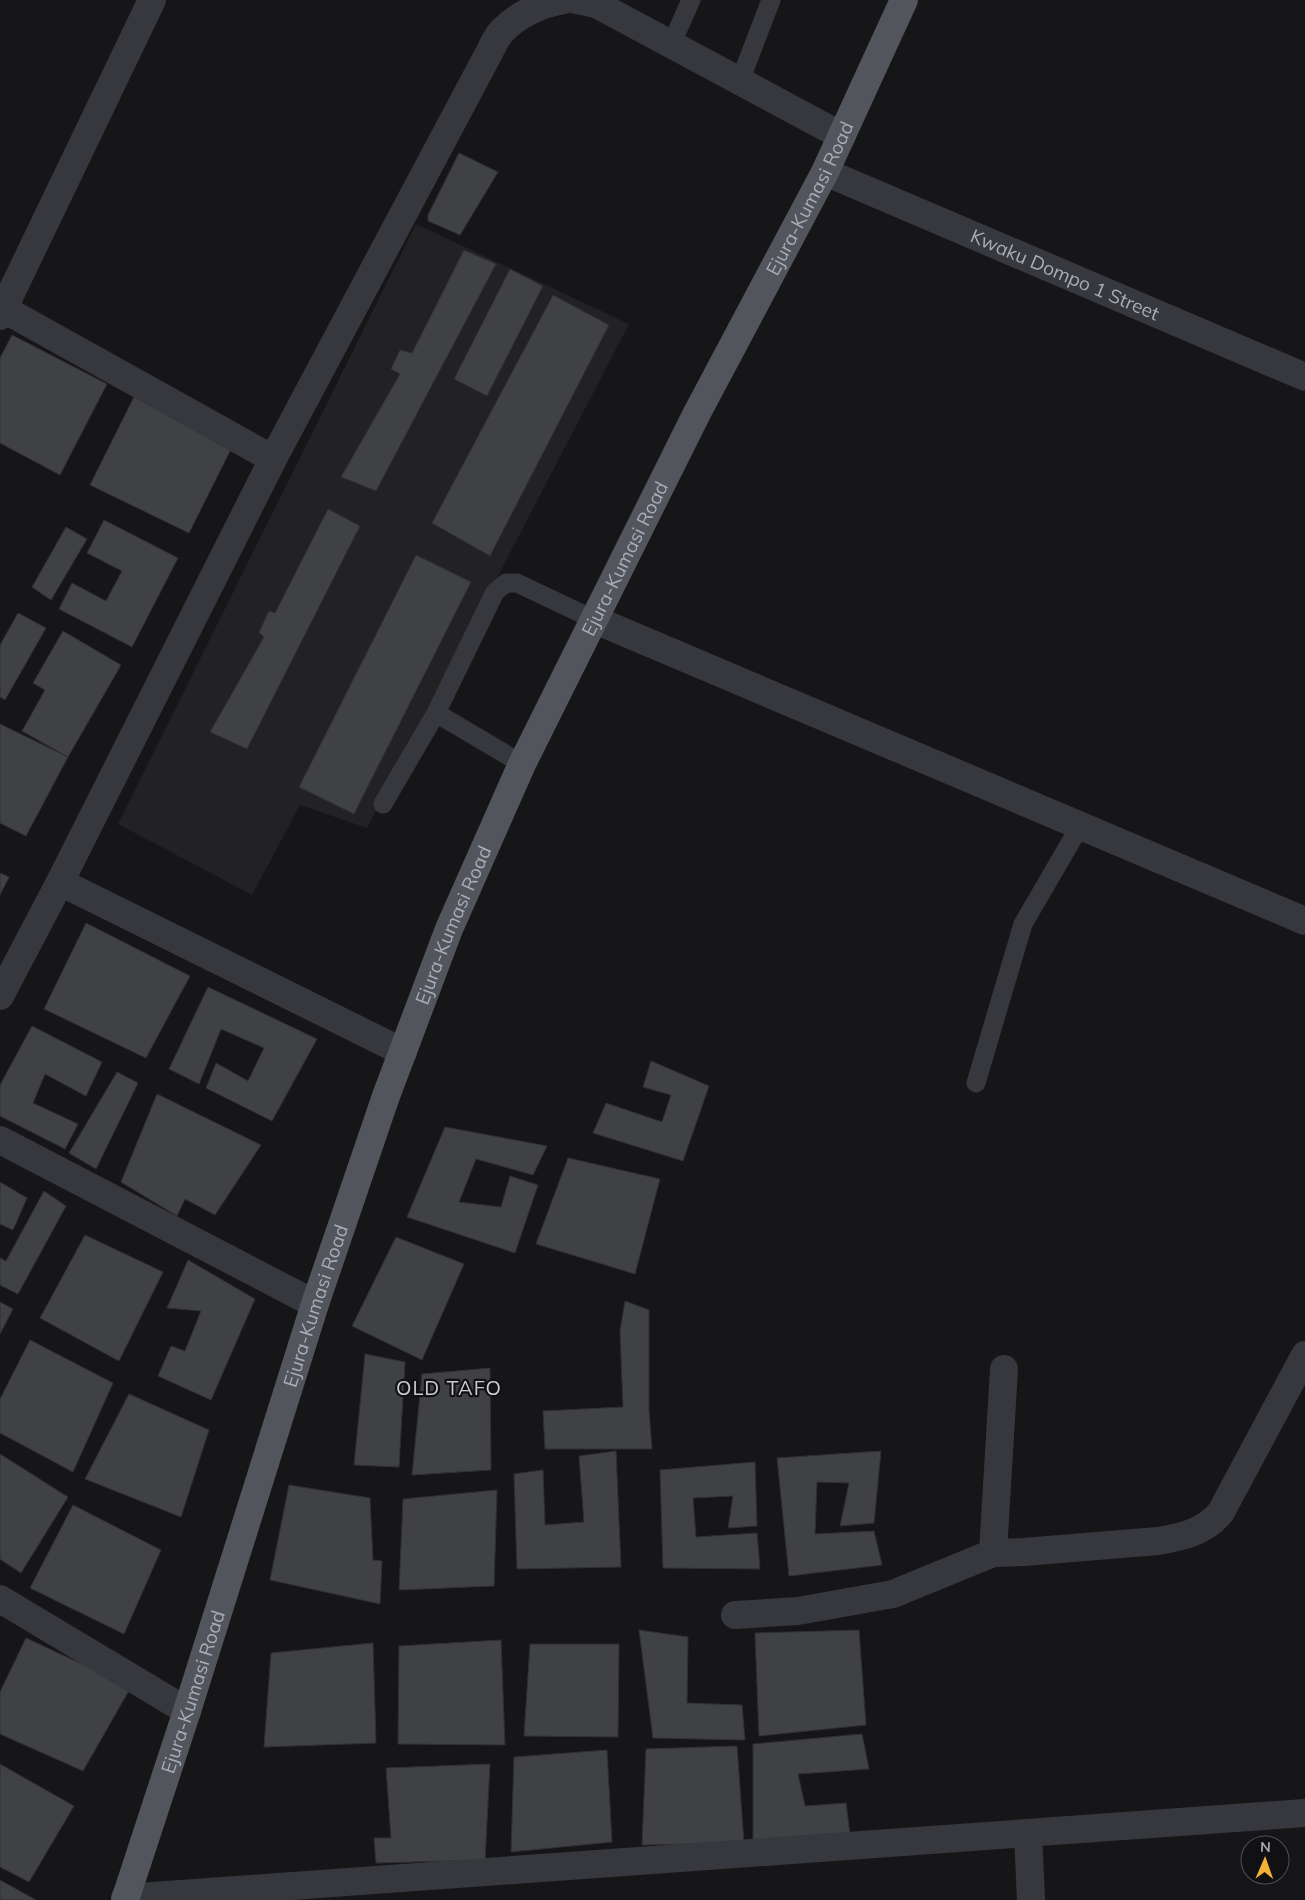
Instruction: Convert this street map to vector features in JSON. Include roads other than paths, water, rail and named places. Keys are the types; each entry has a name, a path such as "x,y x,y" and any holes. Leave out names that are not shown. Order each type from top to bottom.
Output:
{"main road":[{"name":"Ejura-Kumasi Road","path":"125,1899 187,1712 315,1304 403,1052 449,928 522,764 593,619 697,413 825,172 904,0"}],"street":[{"path":"152,0 1,311 273,459"},
{"path":"0,996 60,882 273,459 501,32 526,12 549,3 564,0"},
{"path":"577,0 596,4 842,136"},
{"name":"Kwaku Dompo 1 Street","path":"825,172 1305,377"},
{"path":"593,619 1305,921"},
{"path":"60,882 403,1052"},
{"path":"0,1140 315,1304"},
{"path":"735,1615 798,1611 893,1594 993,1553 1158,1541 1177,1538 1211,1524 1221,1512 1305,1355"},
{"path":"993,1553 1004,1369"},
{"path":"0,1599 187,1712"},
{"path":"125,1899 1305,1813"},
{"path":"1028,1834 1031,1900"}],"lane":[{"path":"671,44 691,0"},
{"path":"740,80 772,0"},
{"path":"383,804 436,713 495,592 506,583 517,583 593,619"},
{"path":"436,713 522,764"},
{"path":"976,1083 1023,924 1080,826"}],"district":[{"name":"OLD TAFO","path":"449,1388"}]}
